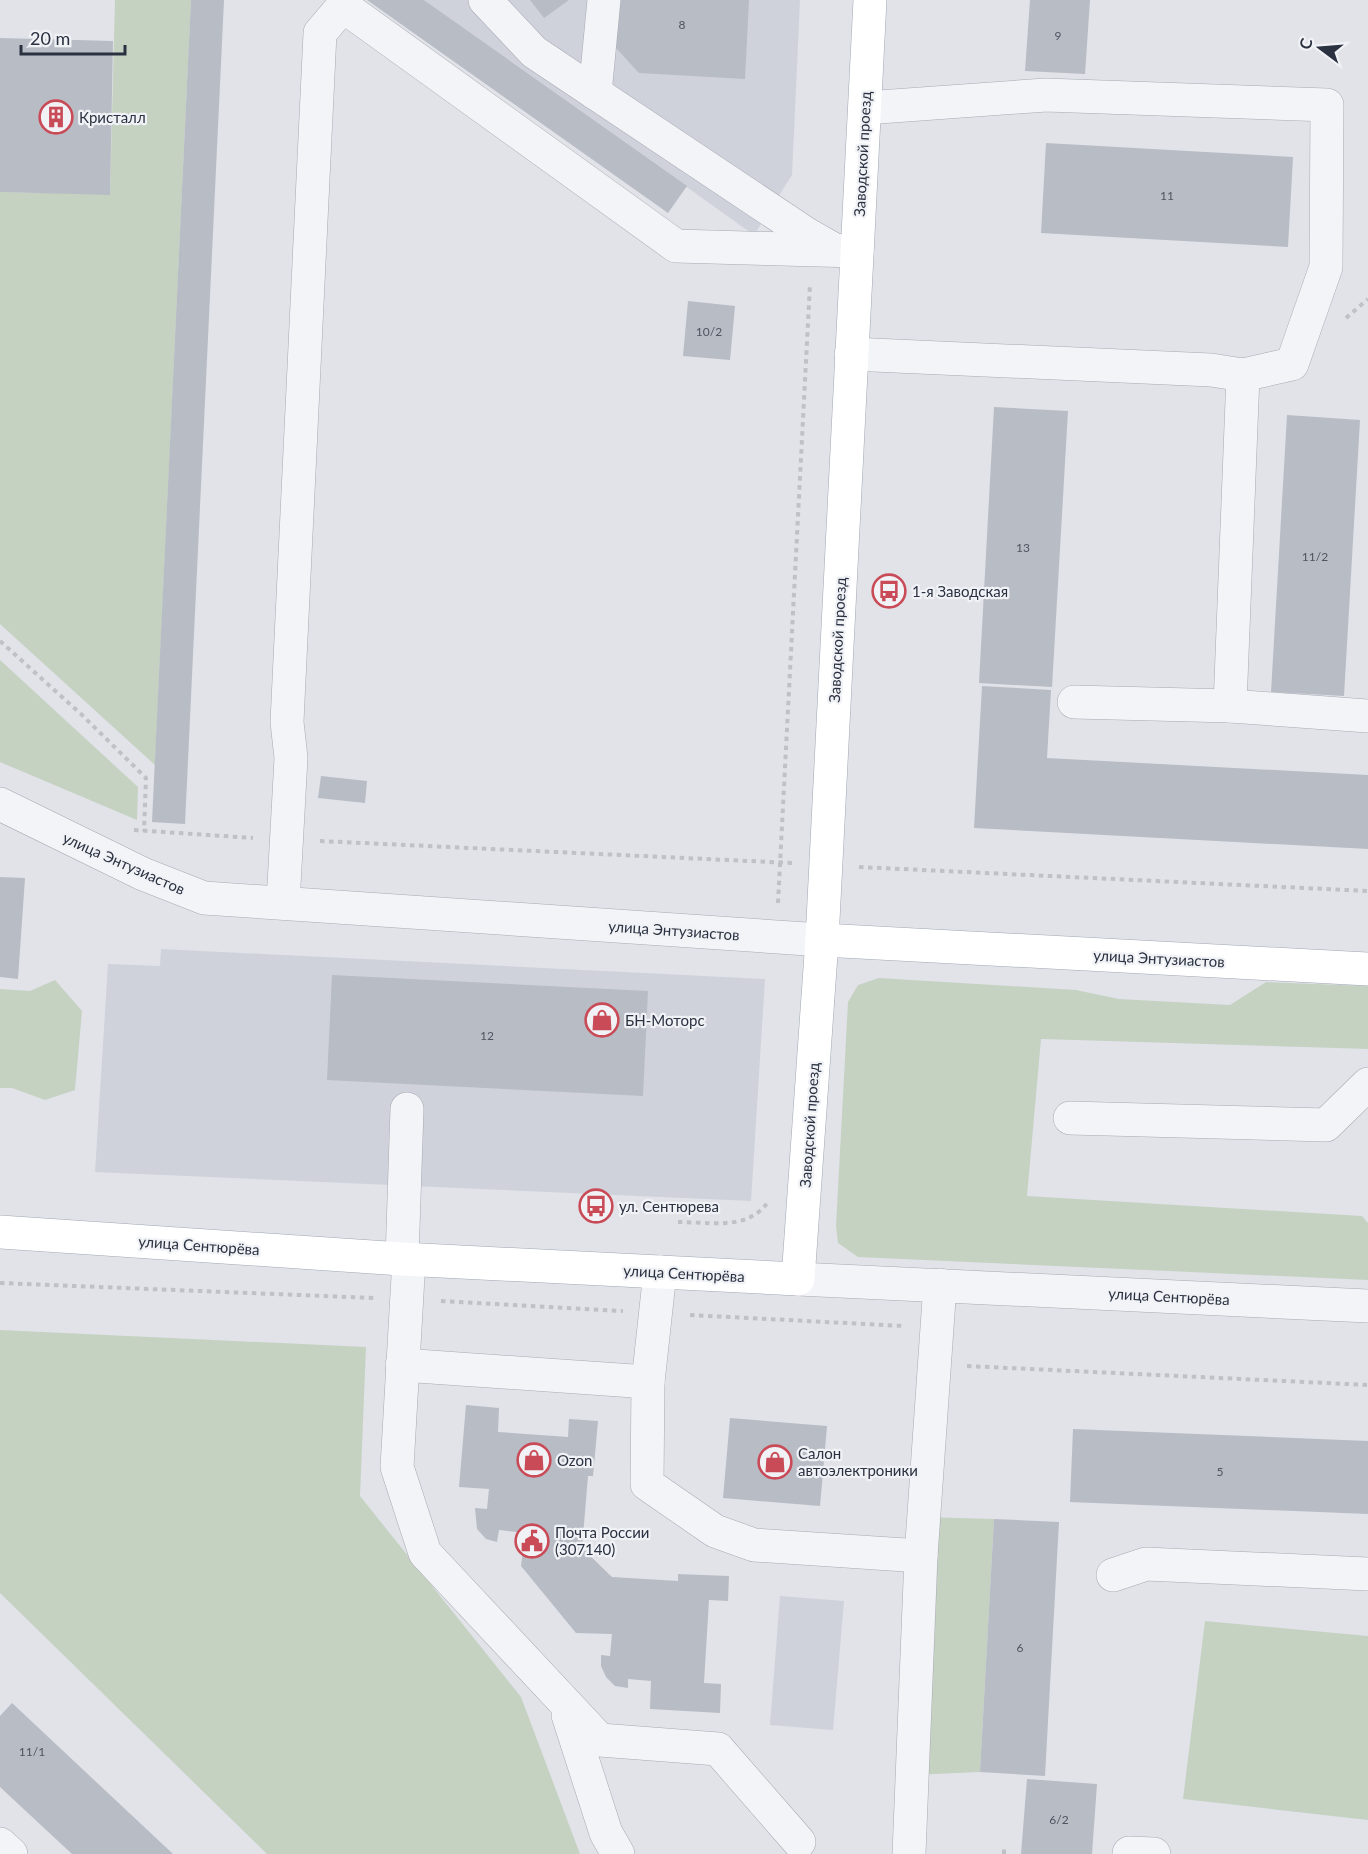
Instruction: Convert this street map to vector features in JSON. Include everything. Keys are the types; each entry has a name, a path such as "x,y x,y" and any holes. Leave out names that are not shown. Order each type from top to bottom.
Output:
{"main road":[{"name":"Заводской проезд","path":"798,1279 822,940 851,354 835,250 865,108 870,0"},
{"name":"улица Энтузиастов","path":"822,940 1368,969"},
{"name":"улица Сентюрёва","path":"0,1232 406,1259 798,1279"}],"street":[{"path":"484,0 534,52 795,226 835,250"},
{"path":"595,93 604,0"},
{"path":"283,903 291,758 287,722 320,33 343,6 676,246 835,250"},
{"path":"851,354 1210,370 1243,375 1292,364 1326,267 1328,105 1046,95 865,108"},
{"path":"1230,706 1243,375"},
{"path":"1074,702 1230,706 1368,716"},
{"name":"улица Энтузиастов","path":"0,804 143,874 204,898 822,940"},
{"path":"1070,1118 1326,1125 1368,1084"},
{"path":"407,1109 406,1300 397,1467 425,1553 600,1740 718,1749 799,1842"},
{"path":"660,1272 648,1382 647,1484 715,1532 754,1545 921,1556"},
{"name":"улица Сентюрёва","path":"798,1279 1368,1306"},
{"path":"909,1854 921,1556 940,1285"},
{"path":"402,1365 648,1382"},
{"path":"1113,1575 1146,1564 1368,1574"},
{"path":"564,1702 606,1833 618,1854"},
{"path":"0,1844 11,1854"}],"path":[{"path":"776,937 835,250"},
{"path":"0,641 82,715 146,778 144,831"},
{"path":"128,830 287,840 1368,891"},
{"path":"678,1222 741,1222 754,1216 770,1198"},
{"path":"0,1283 406,1300 937,1328"},
{"path":"934,1364 1368,1385"},
{"path":"1004,1846 1004,1854"}],"shaded area":[{"path":"424,0 800,0 792,175 754,235"},
{"path":"161,949 765,979 751,1201 95,1172 108,964 160,966"},
{"path":"780,1596 844,1601 833,1730 770,1725"}],"green space":[{"path":"115,0 191,0 155,765 0,624 0,192 110,194"},
{"path":"0,660 138,787 137,820 0,762"},
{"path":"879,978 1076,990 1119,999 1230,1005 1266,982 1368,986 1368,1049 1041,1039 1027,1196 1362,1216 1368,1223 1368,1280 858,1257 838,1243 836,1226 848,1002 858,985"},
{"path":"55,980 82,1011 75,1090 45,1100 12,1088 0,1088 0,989 30,991"},
{"path":"0,1330 366,1347 360,1496 521,1697 580,1854 267,1854 0,1593"},
{"path":"924,1517 994,1519 980,1772 912,1775"},
{"path":"1205,1621 1368,1636 1368,1820 1183,1799"}],"building":[{"path":"191,0 224,0 185,824 152,822"},
{"path":"367,0 424,0 687,186 668,213"},
{"path":"530,0 569,0 544,18"},
{"path":"618,0 749,0 745,79 639,73 616,48"},
{"path":"1030,0 1090,0 1085,74 1025,71"},
{"name":"Кристалл","path":"0,38 113,41 110,195 0,192"},
{"path":"1046,143 1293,157 1288,247 1041,233"},
{"path":"688,301 735,306 730,360 683,356"},
{"path":"994,407 1068,411 1052,687 979,683"},
{"path":"1287,415 1360,420 1344,696 1271,692"},
{"path":"982,686 1051,690 1047,758 1368,775 1368,849 974,828"},
{"path":"321,776 367,781 365,803 318,798"},
{"path":"0,877 25,878 18,979 0,977"},
{"path":"332,975 648,991 643,1096 327,1080"},
{"path":"466,1405 499,1408 498,1432 568,1437 569,1419 598,1421 593,1476 588,1476 582,1548 612,1577 678,1581 678,1574 729,1576 728,1601 709,1600 704,1683 721,1684 720,1713 650,1709 651,1681 628,1679 628,1688 615,1686 606,1677 601,1666 601,1655 610,1656 612,1634 576,1633 521,1566 525,1533 499,1530 497,1542 486,1539 477,1529 475,1508 487,1509 489,1489 459,1487"},
{"name":"Салон автоэлектроники","path":"730,1418 827,1426 820,1506 723,1498"},
{"path":"1073,1429 1368,1441 1368,1514 1070,1502"},
{"path":"994,1519 1059,1522 1045,1776 980,1772"},
{"path":"12,1703 173,1854 72,1854 0,1787 0,1716"},
{"path":"1027,1779 1097,1784 1092,1854 1021,1854"}],"place":[{"name":"Кристалл","path":"56,117"},
{"name":"1-я Заводская","path":"889,591"},
{"name":"БН-Моторс","path":"602,1020"},
{"name":"ул. Сентюрева","path":"596,1206"},
{"name":"Ozon","path":"534,1460"},
{"name":"Салон автоэлектроники","path":"775,1462"},
{"name":"Почта России (307140)","path":"532,1541"}]}
